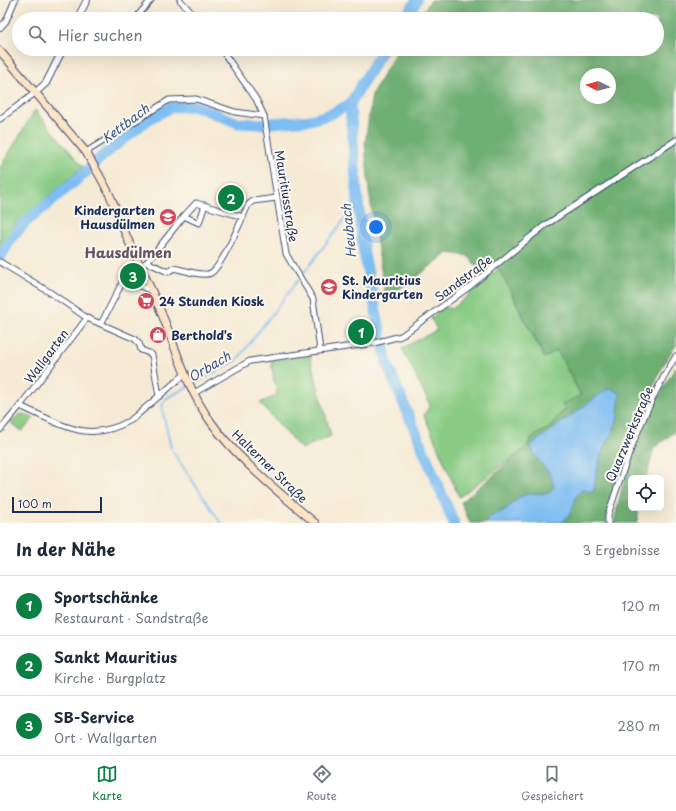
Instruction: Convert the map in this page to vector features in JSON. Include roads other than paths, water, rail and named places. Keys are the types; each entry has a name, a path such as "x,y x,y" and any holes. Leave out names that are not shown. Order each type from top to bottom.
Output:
{"main road":[{"name":"Halterner Straße","path":"0,50 87,155 96,169 112,200 163,315 188,382 211,422 227,442 247,462 315,523"}],"street":[{"path":"0,28 6,21 15,0"},
{"path":"81,12 87,0"},
{"path":"143,12 151,0"},
{"path":"180,0 191,12"},
{"path":"0,119 46,83 60,56"},
{"name":"Mauritiusstraße","path":"226,56 256,99 264,118 286,254 313,299 320,350"},
{"path":"87,155 169,100 196,99 235,112 264,118"},
{"name":"Sandstraße","path":"193,392 250,361 374,343 401,336 469,287 544,226 676,140"},
{"path":"147,262 168,272 174,268 203,274 211,272 222,260 248,205 253,201 277,198"},
{"path":"140,266 147,262 196,203 243,217"},
{"path":"184,216 199,223 205,205"},
{"path":"2,264 51,293 87,318 135,338 139,343 141,350 152,355 159,396"},
{"path":"101,324 124,279 152,290"},
{"name":"Wallgarten","path":"0,430 87,318"},
{"name":"Quarzwerkstraße","path":"608,523 608,515 624,464 647,411 676,356"},
{"path":"20,406 71,429 97,431 121,425 131,420 185,374"}],"water":[{"path":"612,389 620,394 617,422 602,452 596,474 594,491 589,492 584,489 578,493 572,510 562,523 487,523 488,518 505,510 521,496 549,493 554,489 551,475 534,454 531,445 606,390"}],"waterway":[{"name":"Heubach","path":"409,12 417,0"},
{"name":"Heubach","path":"379,56 350,104 357,193 364,254 387,364 454,523"},
{"name":"Kettbach","path":"0,258 12,237 26,222 142,124 172,107 196,106 238,123 258,124 310,120 331,114 350,104"},
{"name":"Orbach","path":"303,274 358,199"},
{"name":"Orbach","path":"171,448 162,408 163,403 167,398 237,360 298,280"},
{"name":"Orbach","path":"173,452 221,523"}],"place":[{"name":"Sankt Mauritius","path":"231,198"},
{"name":"Kindergarten Hausdülmen","path":"168,217"},
{"name":"SB-Service","path":"133,276"},
{"name":"St. Mauritius Kindergarten","path":"329,287"},
{"name":"24 Stunden Kiosk","path":"146,301"},
{"name":"Sportschänke","path":"361,332"},
{"name":"Berthold's","path":"158,335"}],"district":[{"name":"Hausdülmen","path":"128,252"}]}
